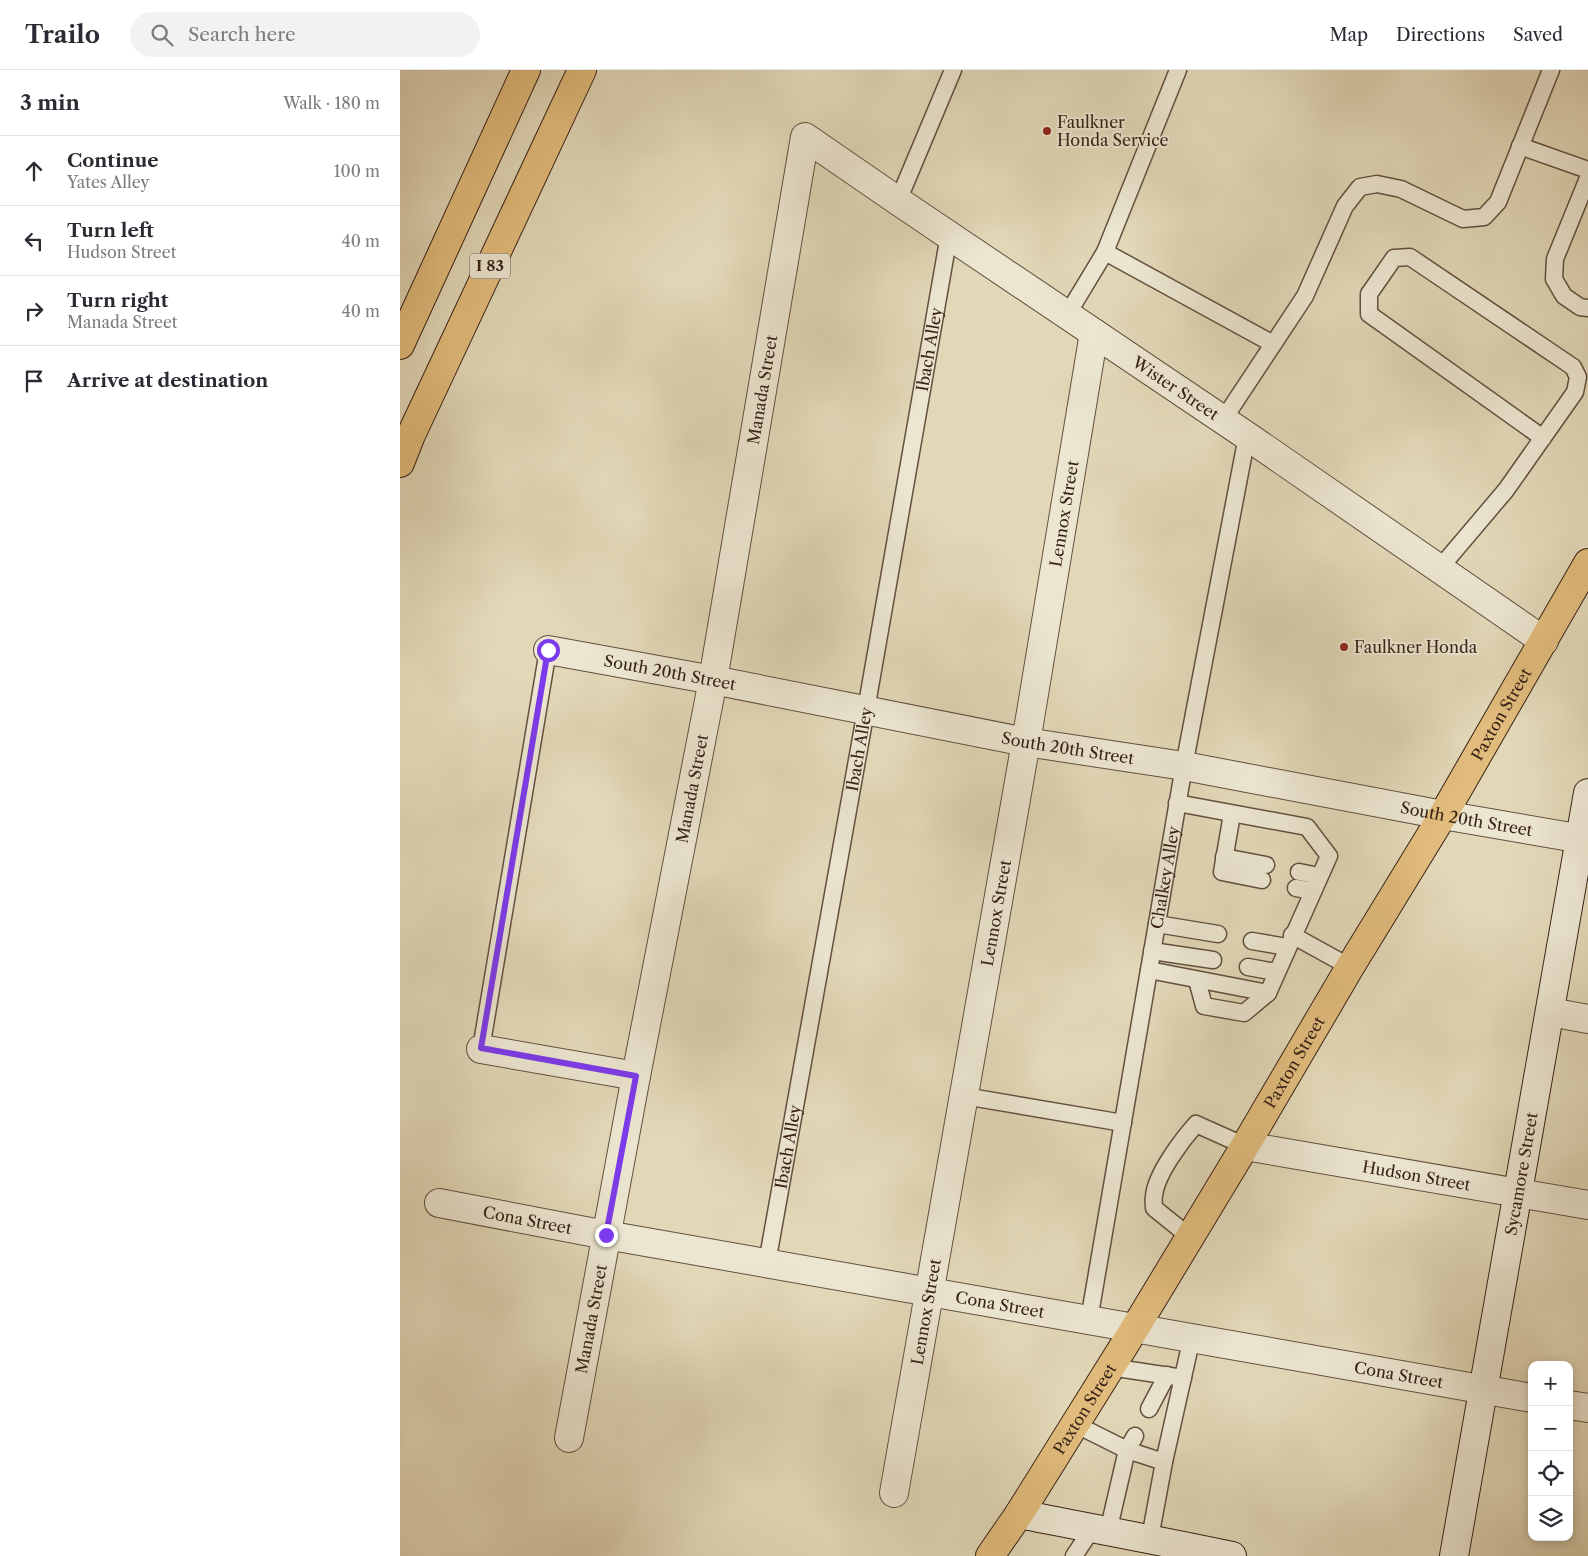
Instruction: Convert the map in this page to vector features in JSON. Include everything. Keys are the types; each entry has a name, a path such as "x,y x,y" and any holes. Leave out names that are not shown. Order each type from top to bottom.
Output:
{"main road":[{"path":"400,345 526,70"},
{"name":"I 83","path":"400,463 582,70"},
{"name":"Paxton Street","path":"990,1556 1019,1514 1135,1328 1245,1146 1350,967 1443,815 1588,563"}],"street":[{"name":"Wister Street","path":"806,136 898,202 1247,436 1544,641"},
{"name":"Manada Street","path":"569,1438 636,1076 713,680 806,136"},
{"name":"Lennox Street","path":"894,1493 1026,742 1094,333"},
{"name":"South 20th Street","path":"548,650 713,680 1026,742 1184,766 1443,815 1584,839"},
{"name":"Sycamore Street","path":"1454,1556 1550,1012 1584,839 1588,792"},
{"path":"1550,1012 1588,1019"},
{"path":"481,1048 636,1076"},
{"name":"Hudson Street","path":"1245,1146 1588,1205"},
{"name":"Cona Street","path":"438,1203 606,1235 1528,1397"},
{"path":"1573,1405 1588,1408"},
{"path":"1019,1514 1150,1538 1232,1556"}],"lane":[{"path":"898,202 953,70"},
{"path":"1067,315 1105,252 1178,70"},
{"path":"1223,420 1305,296 1345,206 1360,187 1377,184 1401,189 1463,219 1484,217 1498,202 1551,70"},
{"path":"1520,146 1588,170"},
{"path":"1588,178 1555,259 1554,279 1564,296 1580,307 1588,308"},
{"name":"Ibach Alley","path":"767,1263 949,235"},
{"path":"1105,252 1273,344"},
{"path":"1439,569 1506,490 1543,438 1575,392 1578,377 1573,367 1410,257 1394,258 1369,294 1369,314 1543,438"},
{"name":"Chalkey Alley","path":"1089,1320 1177,804 1247,436"},
{"path":"481,1048 548,650"},
{"path":"1177,804 1307,827 1328,856 1268,993 1244,1013 1212,1008 1204,1006 1197,980"},
{"path":"1232,814 1222,872 1264,873"},
{"path":"1298,880 1316,883"},
{"path":"1157,924 1218,934"},
{"path":"1252,941 1290,941 1350,967"},
{"path":"1152,951 1213,960"},
{"path":"1248,967 1276,972"},
{"path":"1149,970 1268,993"},
{"path":"964,1096 1123,1124"},
{"path":"1190,1237 1154,1208 1154,1195 1160,1176 1182,1139 1196,1124 1245,1146"},
{"path":"1150,1538 1164,1462 1175,1377 1192,1337"},
{"path":"1110,1367 1175,1377"},
{"path":"1149,1409 1175,1377"},
{"path":"1075,1424 1131,1443 1164,1462"},
{"path":"1074,1556 1100,1530 1131,1443"}],"place":[{"name":"Faulkner Honda Service","path":"1047,131"},
{"name":"Faulkner Honda","path":"1344,647"}],"route":[{"path":"548,650 481,1048 636,1076 606,1235"}]}
